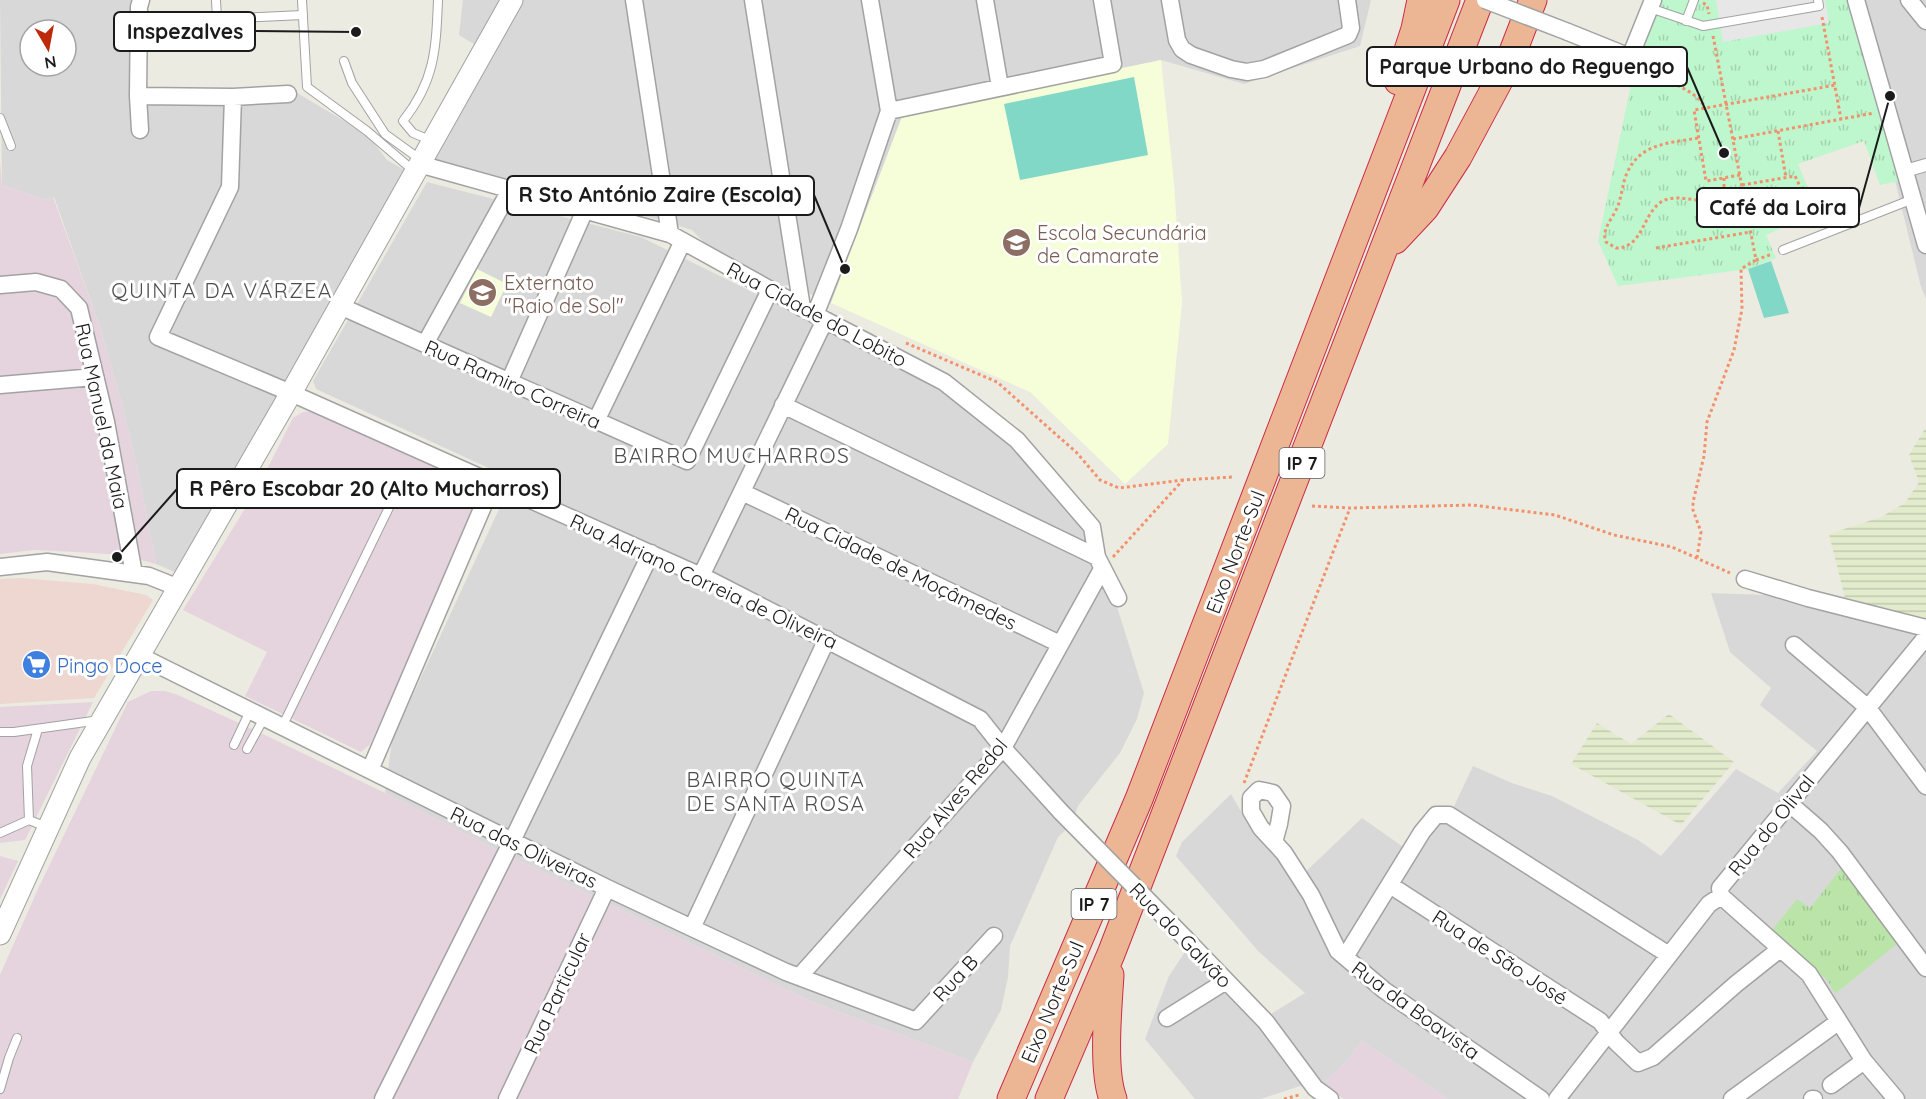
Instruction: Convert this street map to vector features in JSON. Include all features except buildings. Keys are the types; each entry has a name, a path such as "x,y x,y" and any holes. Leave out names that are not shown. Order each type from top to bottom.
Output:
{"highway":[{"path":"1394,138 1394,93 1415,29 1421,0"},
{"name":"Eixo Norte-Sul","path":"1011,1099 1148,777 1446,0"},
{"name":"Eixo Norte-Sul","path":"1048,1099 1111,954 1480,0"},
{"path":"1384,252 1425,208 1458,157 1509,62 1533,0"},
{"path":"1111,954 1107,1027 1109,1088 1113,1099"},
{"path":"993,1099 1013,1057 1049,1010"}],"street":[{"path":"140,129 138,96 141,0"},
{"path":"0,934 80,758 291,393 512,0"},
{"path":"596,421 676,238 634,0"},
{"path":"753,0 814,314"},
{"path":"701,576 783,405 814,314 849,229 889,111 870,0"},
{"path":"985,0 1000,87"},
{"path":"889,111 1113,64 1102,0"},
{"path":"1170,0 1177,40 1182,49 1211,62 1247,72 1264,69 1348,35 1351,28 1347,0"},
{"path":"1485,0 1630,57 1651,4"},
{"path":"1856,0 1926,245"},
{"path":"1909,0 1926,21"},
{"path":"138,96 234,97 288,94"},
{"name":"Rua Adriano Correia de Oliveira","path":"234,97 230,187 158,337 291,393 701,576 980,719 1003,748"},
{"name":"Rua Cidade do Lobito","path":"418,165 585,210 676,238 944,382 1017,440 1092,527 1100,563 1118,598"},
{"path":"1905,171 1926,165"},
{"path":"425,344 510,190"},
{"path":"509,382 585,210"},
{"name":"Rua Manuel da Maia","path":"0,285 36,282 61,289 79,309 106,422 134,574"},
{"name":"Rua Ramiro Correira","path":"340,306 687,461 770,290"},
{"path":"0,385 95,377"},
{"path":"783,405 1100,563"},
{"path":"370,770 493,483"},
{"name":"Rua Cidade de Moçâmedes","path":"742,492 1059,644"},
{"path":"383,1099 512,841 651,553"},
{"path":"0,567 47,562 148,576 179,588"},
{"name":"Rua Alves Redol","path":"800,977 1003,748 1100,563"},
{"path":"1745,579 1808,598 1926,628"},
{"name":"Rua do Olival","path":"1557,1099 1709,904 1721,896 1720,888 1926,637"},
{"path":"692,928 827,639"},
{"path":"1794,645 1867,707 1926,786"},
{"name":"Rua das Oliveiras","path":"140,656 692,928 800,977 916,1021"},
{"name":"Rua do Galvão","path":"1003,748 1061,812 1266,1022 1315,1088 1330,1099"},
{"path":"1251,798 1259,790 1273,793 1281,806 1274,842"},
{"name":"Rua da Boavista","path":"1251,798 1251,811 1261,828 1284,853 1311,896 1338,951 1384,990 1541,1099"},
{"path":"1789,803 1821,831 1840,852 1926,968"},
{"path":"1345,957 1422,832 1436,815 1449,815 1669,955"},
{"name":"Rua de São José","path":"1390,885 1600,1021 1616,1042 1638,1063 1653,1057 1736,984 1780,949"},
{"name":"Rua Particular","path":"507,1099 607,888"},
{"path":"1721,896 1809,974 1864,1061 1896,1099"},
{"name":"Rua B","path":"916,1021 994,936"},
{"path":"1167,1018 1226,981"},
{"path":"1732,1099 1838,1022"},
{"path":"1831,1085 1864,1061"}],"lane":[{"path":"216,0 217,19 303,15"},
{"path":"302,0 307,87 418,165"},
{"path":"432,141 413,133 403,121 417,103 430,75 436,39 438,0"},
{"path":"1686,21 1695,0"},
{"path":"1651,4 1686,21 1698,25 1711,25 1819,3"},
{"path":"344,61 352,83 385,134 418,165"},
{"path":"0,118 11,146"},
{"path":"1783,250 1913,199"},
{"path":"282,727 399,485"},
{"path":"234,745 257,714"},
{"path":"247,749 257,714"},
{"path":"0,732 103,719"},
{"path":"29,820 27,766 38,729"},
{"path":"0,834 29,820 49,828"},
{"path":"0,1089 17,1038"}],"path":[{"path":"1695,0 1707,5 1756,260"},
{"path":"1819,3 1842,119"},
{"path":"1628,67 1681,87 1702,102 1705,108"},
{"path":"1740,175 1706,181 1694,110 1836,85"},
{"path":"1733,139 1888,111"},
{"path":"1778,131 1786,178"},
{"path":"1698,138 1654,146 1638,155 1628,171 1618,205 1604,233 1606,242 1616,248 1630,245 1639,235 1649,214 1669,199 1703,202 1717,198 1724,188 1724,178"},
{"path":"1742,185 1795,176 1822,234"},
{"path":"1656,248 1751,232"},
{"path":"1697,558 1701,532 1693,510 1693,502 1704,456 1706,429 1736,341 1742,309 1740,269 1783,250"},
{"path":"906,342 996,382 1077,453 1100,480 1119,488 1233,477"},
{"path":"1100,563 1184,480"},
{"path":"1312,506 1350,508 1472,505 1555,515 1614,535 1672,547 1745,579"},
{"path":"1251,798 1243,782 1350,508"}],"shaded area":[{"path":"0,0 146,0 144,92 292,90 368,135 387,160 410,173 177,573 156,564 138,471 101,330 54,197 46,200 2,185"},
{"path":"463,0 501,0 477,46 459,35"},
{"path":"522,0 1371,0 1360,46 1244,84 1161,60 903,114 831,303 790,285 781,286 716,255 692,230 653,218 449,170 432,155"},
{"path":"1716,0 1825,0 1829,23 1723,42"},
{"path":"1851,0 1926,0 1926,299 1921,287"},
{"name":"Escola Secundária de Camarate","path":"1161,60 1174,183 1182,303 1168,444 1125,484 1030,392 831,303 903,114"},
{"path":"1134,77 1148,155 1020,180 1004,104"},
{"path":"0,161 2,185 46,200 53,197 101,330 123,408 156,564 122,555 77,552 34,550 0,554"},
{"path":"427,182 641,237 957,393 1025,448 1093,530 1144,693 1137,719 1120,753 1078,806 1071,825 1058,837 1010,946 1008,977 1001,1010 973,1062 812,1002 493,848 385,793 392,740 513,479 316,389 313,381"},
{"path":"1771,261 1789,313 1764,318 1748,269"},
{"name":"Externato \"Raio de Sol\"","path":"477,269 507,284 491,317 460,303"},
{"path":"314,411 483,489 484,495 370,744 361,752 245,696 267,652 183,610 257,489 293,418 303,412"},
{"path":"1926,427 1926,621 1845,598 1829,534 1881,517 1905,503 1919,482 1909,455"},
{"path":"20,578 93,584 146,595 153,600 94,698 0,704 0,579"},
{"path":"1711,593 1767,595 1926,631 1926,1099 1448,1099 1362,1041 1346,1062 1322,1085 1300,1086 1261,1099 1195,1099 1145,1039 1169,976 1185,952 1258,1022 1305,993 1259,952 1176,856 1182,842 1231,794 1243,815 1297,880 1362,818 1416,856 1439,822 1448,819 1473,766 1512,783 1552,796 1638,840 1661,856 1736,769 1778,793 1817,751 1760,705 1771,688 1730,652"},
{"path":"151,691 165,691 178,695 269,737 812,1002 973,1062 958,1099 0,1099 0,975 38,889 128,702"},
{"path":"93,702 25,840 0,843 0,707"},
{"path":"1669,714 1734,762 1681,825 1571,764 1597,723 1631,744"},
{"path":"0,856 18,861 0,899"},
{"path":"1362,1041 1448,1099 1344,1099 1322,1085 1346,1062"}],"green space":[{"path":"1661,0 1851,0 1899,181 1880,185 1864,141 1798,164 1823,224 1814,228 1801,197 1777,206 1786,226 1766,235 1776,258 1748,269 1618,286 1598,241 1635,66"},
{"path":"1843,866 1898,943 1835,994 1828,981 1772,930 1797,899 1810,908"}],"place":[{"name":"Inspezalves","path":"356,32"},
{"name":"Café da Loira","path":"1890,96"},
{"name":"Parque Urbano do Reguengo","path":"1724,153"},
{"name":"Escola Secundária de Camarate","path":"1016,243"},
{"name":"R Sto António Zaire (Escola)","path":"845,269"},
{"name":"Externato \"Raio de Sol\"","path":"483,293"},
{"name":"R Pêro Escobar 20 (Alto Mucharros)","path":"117,557"},
{"name":"Pingo Doce","path":"36,665"}],"district":[{"name":"QUINTA DA VÁRZEA","path":"222,290"},
{"name":"BAIRRO MUCHARROS","path":"732,455"},
{"name":"BAIRRO QUINTA DE SANTA ROSA","path":"776,791"}]}
